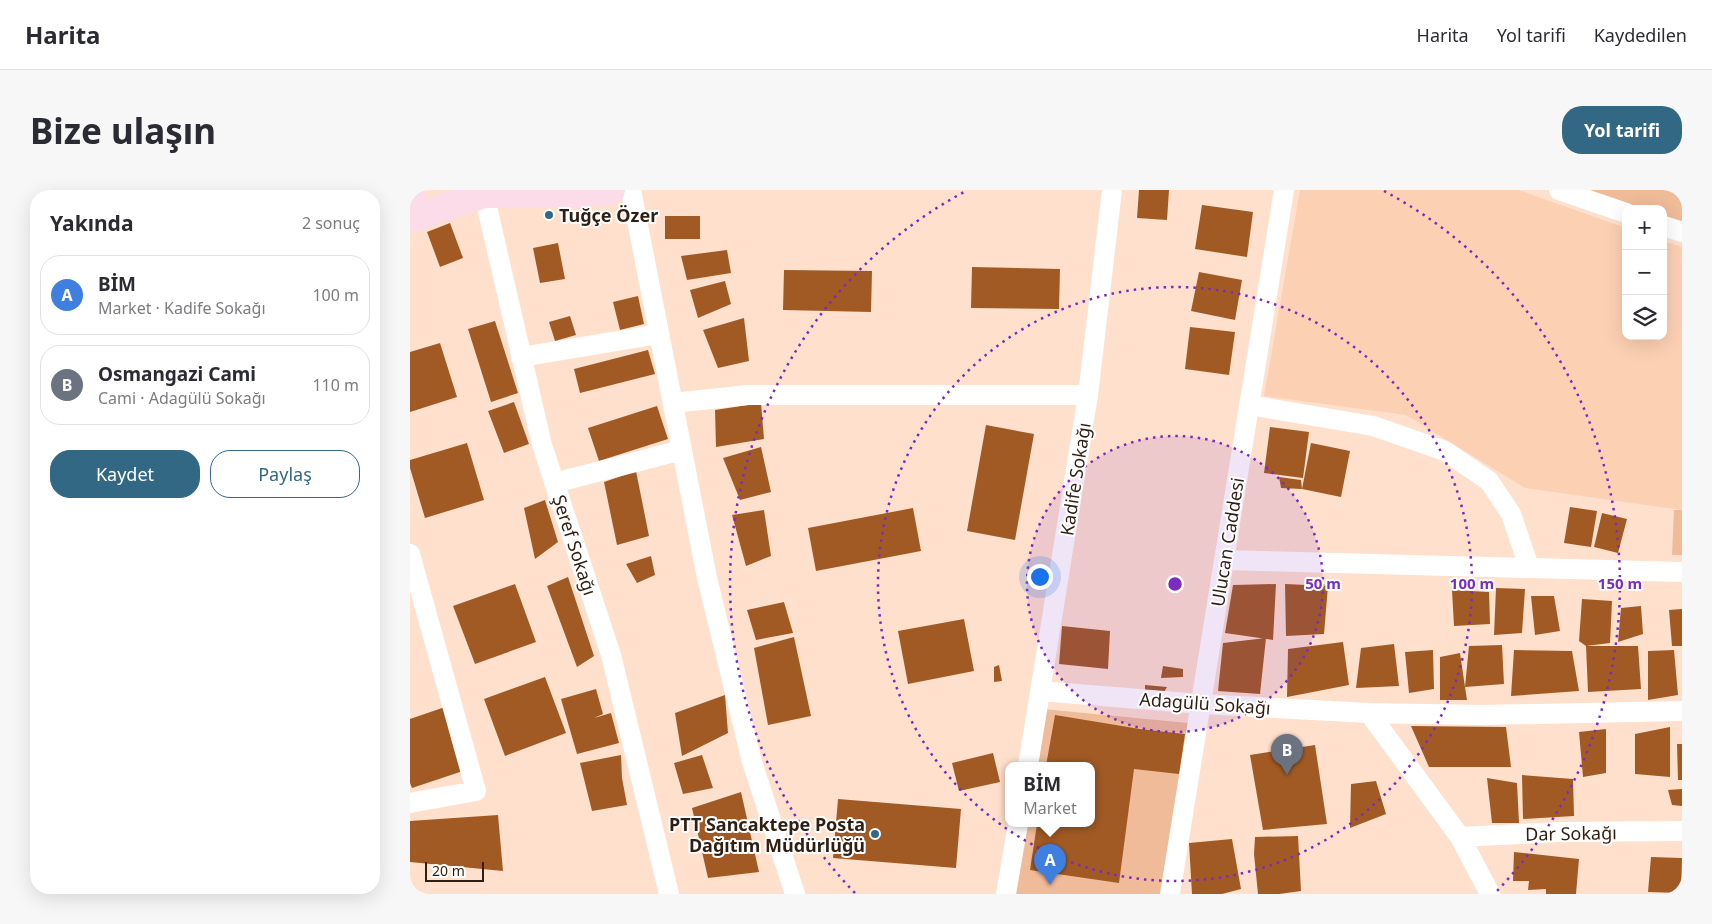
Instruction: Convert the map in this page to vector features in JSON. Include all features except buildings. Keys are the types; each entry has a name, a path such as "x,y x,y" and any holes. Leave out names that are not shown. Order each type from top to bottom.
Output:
{"main road":[{"path":"410,219 484,194 578,194 610,190"}],"street":[{"path":"631,190 707,578 750,752 795,894"},
{"name":"Kadife Sokağı","path":"1029,762 1088,395 1112,190"},
{"name":"Ulucan Caddesi","path":"1170,894 1284,190"},
{"path":"1559,190 1622,212"},
{"name":"Şeref Sokağı","path":"484,194 520,357 542,445 611,655 669,894"},
{"path":"1667,227 1682,232"},
{"path":"520,357 659,334"},
{"path":"673,403 748,395 1088,395"},
{"path":"1250,405 1372,426 1445,451 1489,482 1511,514 1529,568"},
{"path":"554,483 682,450"},
{"path":"410,554 476,791 410,803"},
{"path":"1224,560 1682,572"},
{"name":"Adagülü Sokağı","path":"1040,691 1201,704 1369,713 1481,715 1682,711"},
{"path":"1369,713 1460,837 1490,894"},
{"path":"1006,894 1017,827"},
{"name":"Dar Sokağı","path":"1460,837 1559,832 1682,831"}],"shaded area":[{"path":"1300,190 1518,190 1622,227 1622,340 1667,340 1667,242 1682,247 1682,510 1525,488 1406,415 1264,396"},
{"path":"1589,190 1682,190 1682,221 1667,216 1667,205 1633,205"},
{"path":"1674,510 1682,510 1682,555 1672,555"},
{"path":"1043,709 1188,723 1167,894 1014,894 1025,827 1095,827 1095,762 1035,762"}],"place":[{"name":"Tuğçe Özer","path":"549,215"},
{"name":"Osmangazi Cami","path":"1287,775"},
{"name":"PTT Sancaktepe Posta Dağıtım Müdürlüğü","path":"875,834"},
{"name":"BİM","path":"1050,885"}]}
